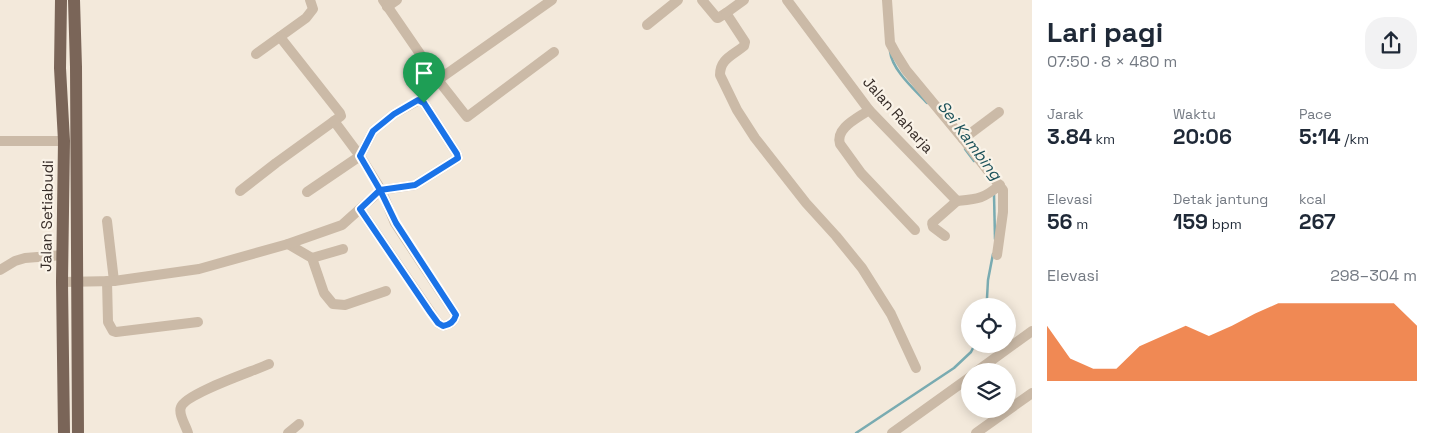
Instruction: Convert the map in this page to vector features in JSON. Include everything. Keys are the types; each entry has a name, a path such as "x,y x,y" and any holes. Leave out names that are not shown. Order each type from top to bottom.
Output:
{"main road":[{"name":"Jalan Setiabudi","path":"61,0 60,68 64,141 62,282 64,433"},
{"name":"Jalan Setiabudi","path":"74,0 78,433"},
{"path":"60,68 76,67"}],"street":[{"path":"256,54 310,14 313,9 310,0"},
{"path":"397,0 385,3 438,80 464,115 468,117 554,52"},
{"path":"438,80 552,0"},
{"path":"647,25 678,0"},
{"path":"702,0 717,18 744,0"},
{"name":"Jalan Raharja","path":"787,0 869,110 957,201"},
{"path":"887,0 890,43 896,54 906,70 963,138 1004,194 997,255"},
{"path":"726,13 744,42 744,46 723,61 720,72 737,110 782,174 862,268 891,314 916,368"},
{"path":"240,191 340,117 340,113 280,37"},
{"path":"62,282 111,281 199,269 288,244 342,225 380,190 415,185 457,159 458,156 427,105 418,100 394,114 373,131 360,156 307,192"},
{"path":"869,110 840,132 838,139 861,173 915,230"},
{"path":"963,138 999,112"},
{"path":"334,121 360,156 380,190 396,223 456,315 455,320 449,325 443,326 438,323 360,209"},
{"path":"0,141 64,141"},
{"path":"945,236 933,227 932,222 957,201 983,198 999,186"},
{"path":"107,221 111,281 108,322 113,331 198,322"},
{"path":"288,244 312,258 324,293 333,304 345,304 386,291"},
{"path":"312,258 343,249"},
{"path":"0,270 14,261 25,258 63,255"},
{"path":"988,363 1032,331"},
{"path":"188,433 180,412 181,406 186,400 195,394 270,364"},
{"path":"892,433 961,383"},
{"path":"976,433 1032,393"},
{"path":"288,433 299,424"}],"waterway":[{"name":"Sei Kambing","path":"890,51 899,72 927,103"},
{"name":"Sei Kambing","path":"965,149 974,161"},
{"name":"Sei Kambing","path":"994,194 995,239"},
{"name":"Sei Kambing","path":"987,298 993,254"},
{"name":"Sei Kambing","path":"856,433 954,368 970,353"}],"route":[{"path":"424,103 418,100 394,114 373,131 360,156 380,190 360,209 430,312 438,323 443,326 449,325 455,320 456,315 396,223 380,190 415,185 458,158 427,105 424,103"}]}
